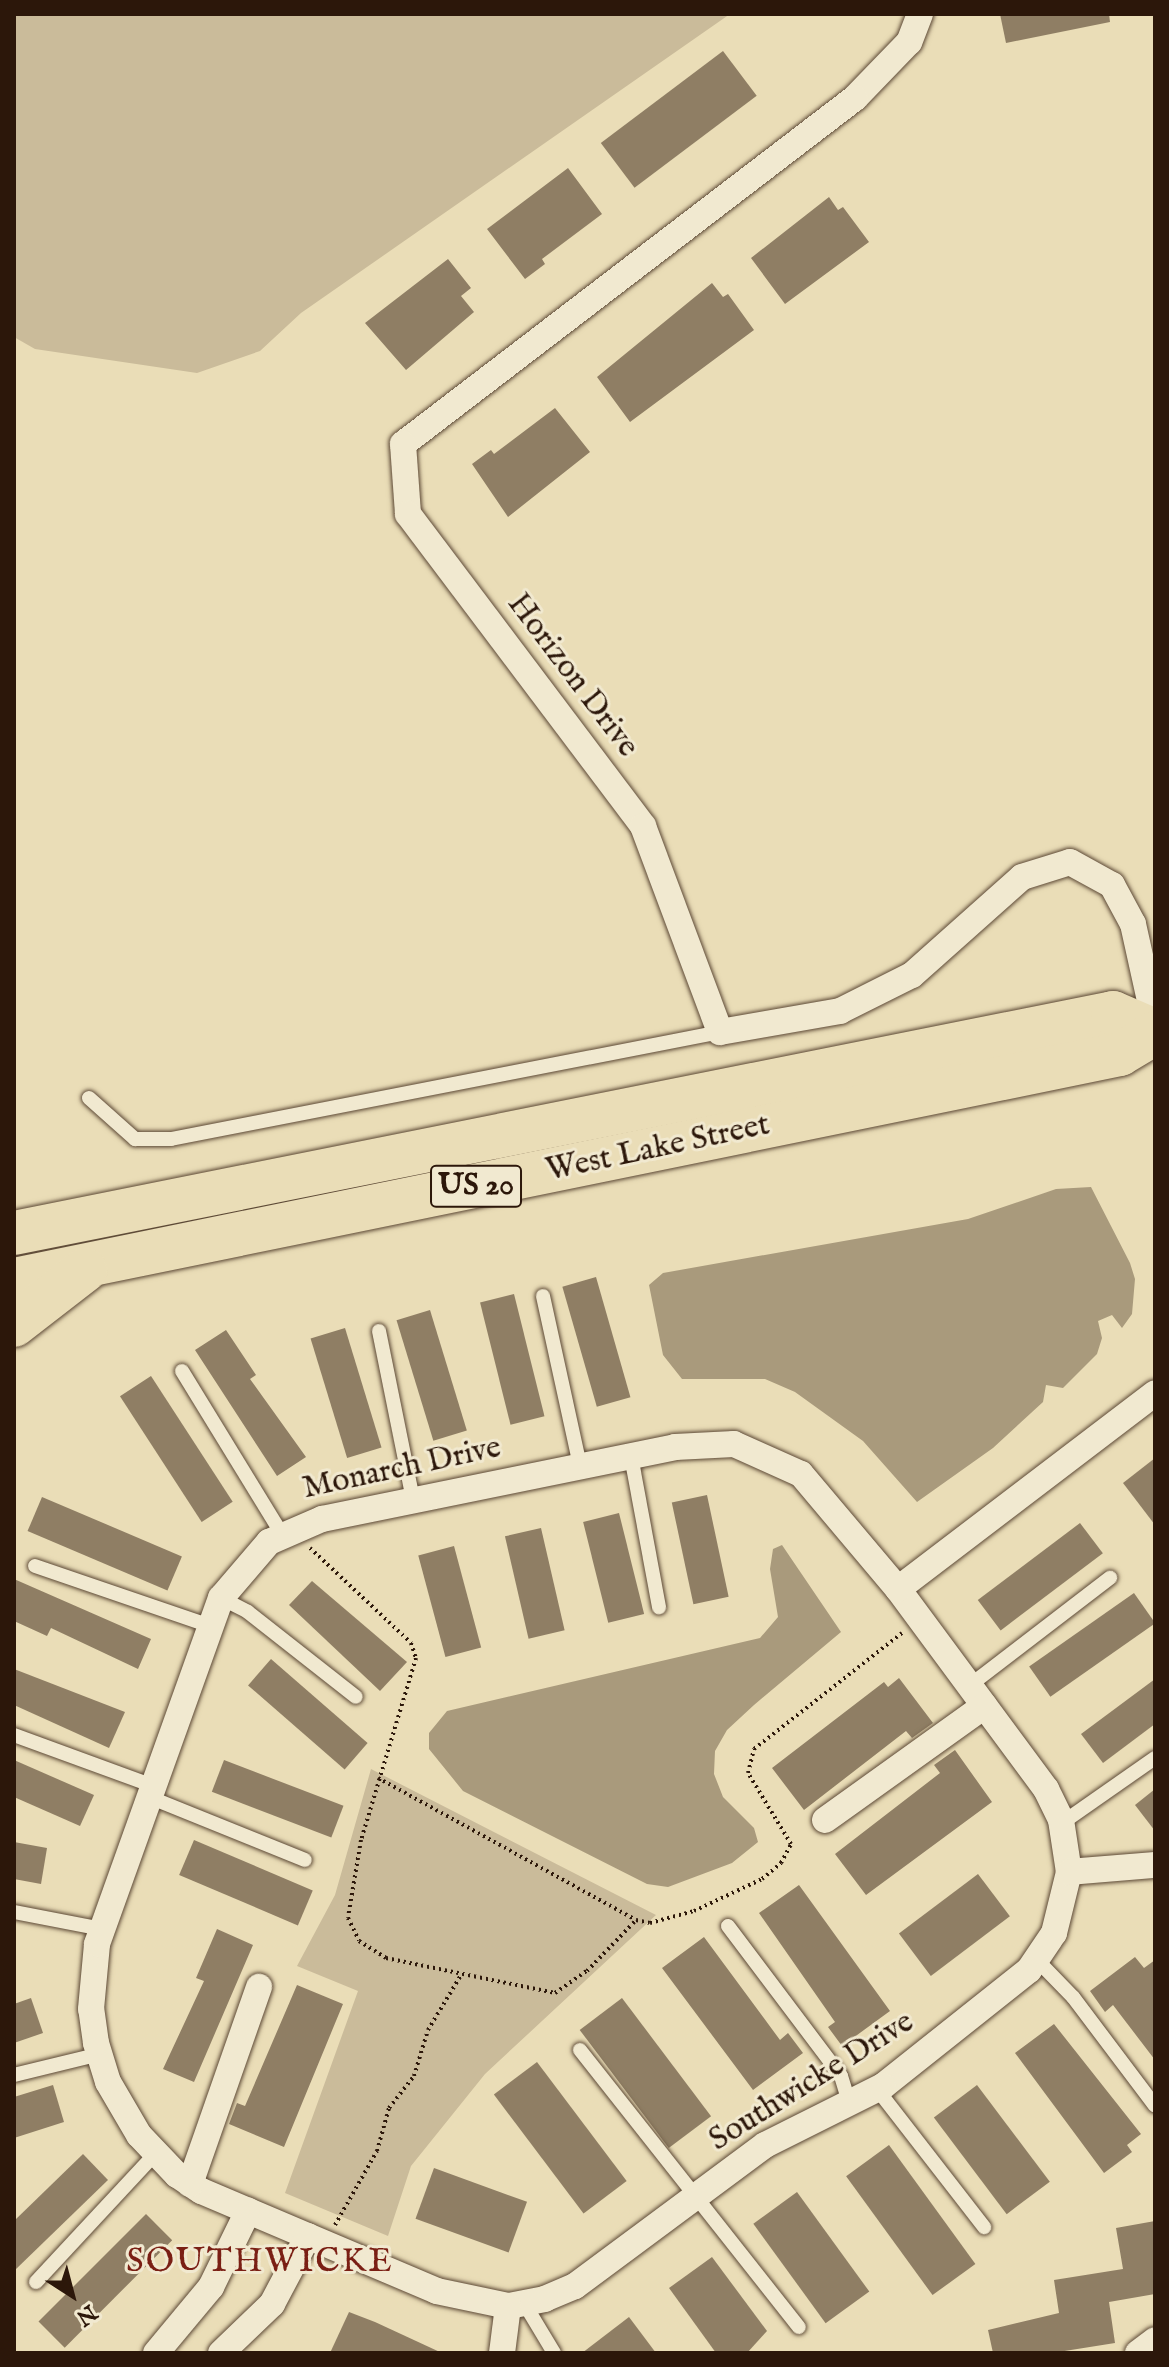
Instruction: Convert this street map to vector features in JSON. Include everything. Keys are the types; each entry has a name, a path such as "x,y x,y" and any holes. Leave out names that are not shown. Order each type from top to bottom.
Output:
{"highway":[{"name":"West Lake Street","path":"14,1233 1113,1013 1155,1032"},
{"name":"West Lake Street","path":"14,1280 1120,1054 1155,1032"},
{"path":"14,1325 92,1264"}],"street":[{"name":"Horizon Drive","path":"720,1032 643,826 408,514 403,444 855,98 909,42 920,14"},
{"path":"720,1032 840,1011 912,975 1022,877 1070,862 1112,885 1133,924 1155,1023"},
{"path":"898,1589 1155,1393"},
{"name":"Monarch Drive","path":"248,2211 190,2184 155,2154 126,2115 100,2054 91,2009 92,1975 102,1929 221,1598 250,1560 288,1531 413,1500 703,1443 734,1444 783,1462 817,1489 898,1589"},
{"name":"Southwicke Drive","path":"516,2304 575,2286 765,2145 850,2106 877,2089 1015,1985 1037,1960 1064,1908 1069,1872 1062,1823 1046,1789 898,1589"},
{"path":"825,1820 977,1696"},
{"path":"1069,1872 1155,1865"},
{"path":"190,2184 259,1987"},
{"path":"156,2353 211,2287 248,2211 437,2291 516,2304 502,2353"},
{"path":"221,2353 272,2304 318,2241"},
{"path":"1138,2353 1155,2340"}],"lane":[{"path":"89,1098 135,1139 171,1139 720,1032"},
{"path":"543,1296 580,1466"},
{"path":"379,1331 413,1500"},
{"path":"182,1371 288,1531"},
{"path":"631,1456 659,1607"},
{"path":"35,1566 210,1626"},
{"path":"977,1696 1110,1578"},
{"path":"221,1598 248,1612 356,1697"},
{"path":"14,1735 151,1791 305,1860"},
{"path":"1062,1823 1155,1758"},
{"path":"14,1912 102,1929"},
{"path":"728,1926 841,2076 850,2106"},
{"path":"1037,1960 1073,1997 1155,2106"},
{"path":"580,2050 699,2195 799,2327"},
{"path":"14,2075 100,2054"},
{"path":"877,2089 984,2227"},
{"path":"36,2282 155,2154"},
{"path":"516,2304 554,2353"}],"path":[{"path":"288,1531 411,1643 416,1658 378,1778 349,1902 352,1931 386,1958 555,1993 587,1971 636,1920"},
{"path":"378,1778 636,1920 650,1923 727,1899 781,1863 791,1844 748,1773 754,1749 920,1620"},
{"path":"318,2241 377,2151 389,2108 414,2076 428,2030 461,1975"}],"shaded area":[{"path":"14,14 730,14 301,313 260,351 197,373 35,349 14,337"},
{"path":"1091,1187 1130,1263 1135,1279 1132,1314 1122,1328 1112,1315 1098,1321 1102,1338 1097,1354 1063,1388 1046,1385 1043,1402 993,1448 917,1502 863,1441 795,1392 765,1379 682,1379 663,1355 649,1285 663,1273 968,1219 1056,1189"},
{"path":"782,1545 841,1632 727,1730 715,1751 714,1774 723,1797 754,1828 758,1842 732,1863 668,1887 647,1884 463,1791 429,1749 429,1733 447,1711 760,1638 778,1617 770,1569 773,1549"},
{"path":"371,1769 656,1915 485,2074 411,2166 388,2236 285,2193 358,1991 297,1966 335,1895"}],"building":[{"path":"1000,14 1109,14 1110,22 1006,43"},
{"path":"723,51 757,96 635,188 601,143"},
{"path":"568,168 602,214 542,259 545,264 525,279 487,229"},
{"path":"829,197 838,210 843,207 869,242 785,304 751,258"},
{"path":"448,259 471,288 461,296 474,312 406,370 365,323"},
{"path":"712,283 723,297 728,294 754,330 630,422 597,377"},
{"path":"555,408 590,452 508,517 472,464 491,450 494,454"},
{"path":"596,1277 630,1397 597,1407 562,1287"},
{"path":"514,1294 544,1416 511,1425 480,1302"},
{"path":"430,1310 467,1430 433,1441 397,1320"},
{"path":"345,1328 382,1448 347,1458 311,1339"},
{"path":"226,1330 256,1375 250,1379 306,1457 277,1476 195,1350"},
{"path":"151,1376 233,1502 202,1522 120,1396"},
{"path":"1155,1458 1155,1525 1123,1483"},
{"path":"707,1495 729,1597 693,1604 672,1502"},
{"path":"42,1497 182,1556 167,1590 28,1531"},
{"path":"619,1513 644,1614 608,1623 583,1522"},
{"path":"1080,1523 1103,1553 1001,1630 978,1600"},
{"path":"541,1528 565,1630 529,1639 505,1536"},
{"path":"454,1546 481,1647 445,1657 418,1556"},
{"path":"14,1579 151,1639 138,1669 51,1628 47,1636 14,1621"},
{"path":"312,1581 407,1662 380,1691 289,1605"},
{"path":"1134,1593 1155,1623 1050,1697 1029,1666"},
{"path":"271,1659 368,1743 345,1769 248,1685"},
{"path":"14,1669 125,1712 109,1748 14,1705"},
{"path":"899,1678 933,1723 912,1738 906,1731 804,1810 772,1768 884,1682 888,1687"},
{"path":"1155,1679 1155,1724 1103,1763 1081,1734"},
{"path":"955,1750 992,1802 866,1895 835,1854 940,1773 934,1765"},
{"path":"14,1760 94,1795 80,1826 14,1797"},
{"path":"224,1760 343,1806 331,1838 212,1792"},
{"path":"1155,1789 1155,1831 1135,1805"},
{"path":"194,1840 313,1890 298,1925 179,1875"},
{"path":"14,1842 47,1848 41,1884 14,1879"},
{"path":"978,1874 1010,1916 931,1976 899,1934"},
{"path":"799,1885 890,2011 842,2046 828,2027 835,2022 759,1913"},
{"path":"217,1929 253,1945 194,2082 163,2069 204,1981 196,1978"},
{"path":"704,1937 780,2040 788,2033 803,2053 753,2090 662,1968"},
{"path":"1135,1957 1144,1968 1155,1960 1155,2060 1113,2005 1105,2012 1090,1991"},
{"path":"297,1985 343,2004 284,2147 229,2124 237,2103 245,2106"},
{"path":"31,1998 43,2033 14,2043 14,2004"},
{"path":"622,1998 711,2116 669,2148 580,2030"},
{"path":"1054,2024 1141,2134 1127,2145 1132,2152 1104,2173 1015,2053"},
{"path":"537,2062 627,2181 584,2213 494,2094"},
{"path":"53,2085 64,2122 14,2138 14,2097"},
{"path":"977,2085 1050,2182 1007,2214 934,2117"},
{"path":"889,2145 975,2264 933,2295 846,2176"},
{"path":"83,2154 108,2180 14,2271 14,2221"},
{"path":"434,2168 527,2202 509,2253 416,2219"},
{"path":"797,2192 869,2292 826,2323 753,2224"},
{"path":"146,2214 172,2240 65,2348 39,2321"},
{"path":"1155,2221 1155,2294 1109,2302 1115,2343 1052,2353 993,2353 988,2330 1059,2313 1054,2280 1123,2269 1116,2228"},
{"path":"712,2257 767,2331 747,2353 716,2353 669,2288"},
{"path":"349,2312 375,2322 442,2353 330,2353"},
{"path":"629,2317 656,2353 582,2353"}],"district":[{"name":"SOUTHWICKE","path":"260,2262"}]}
